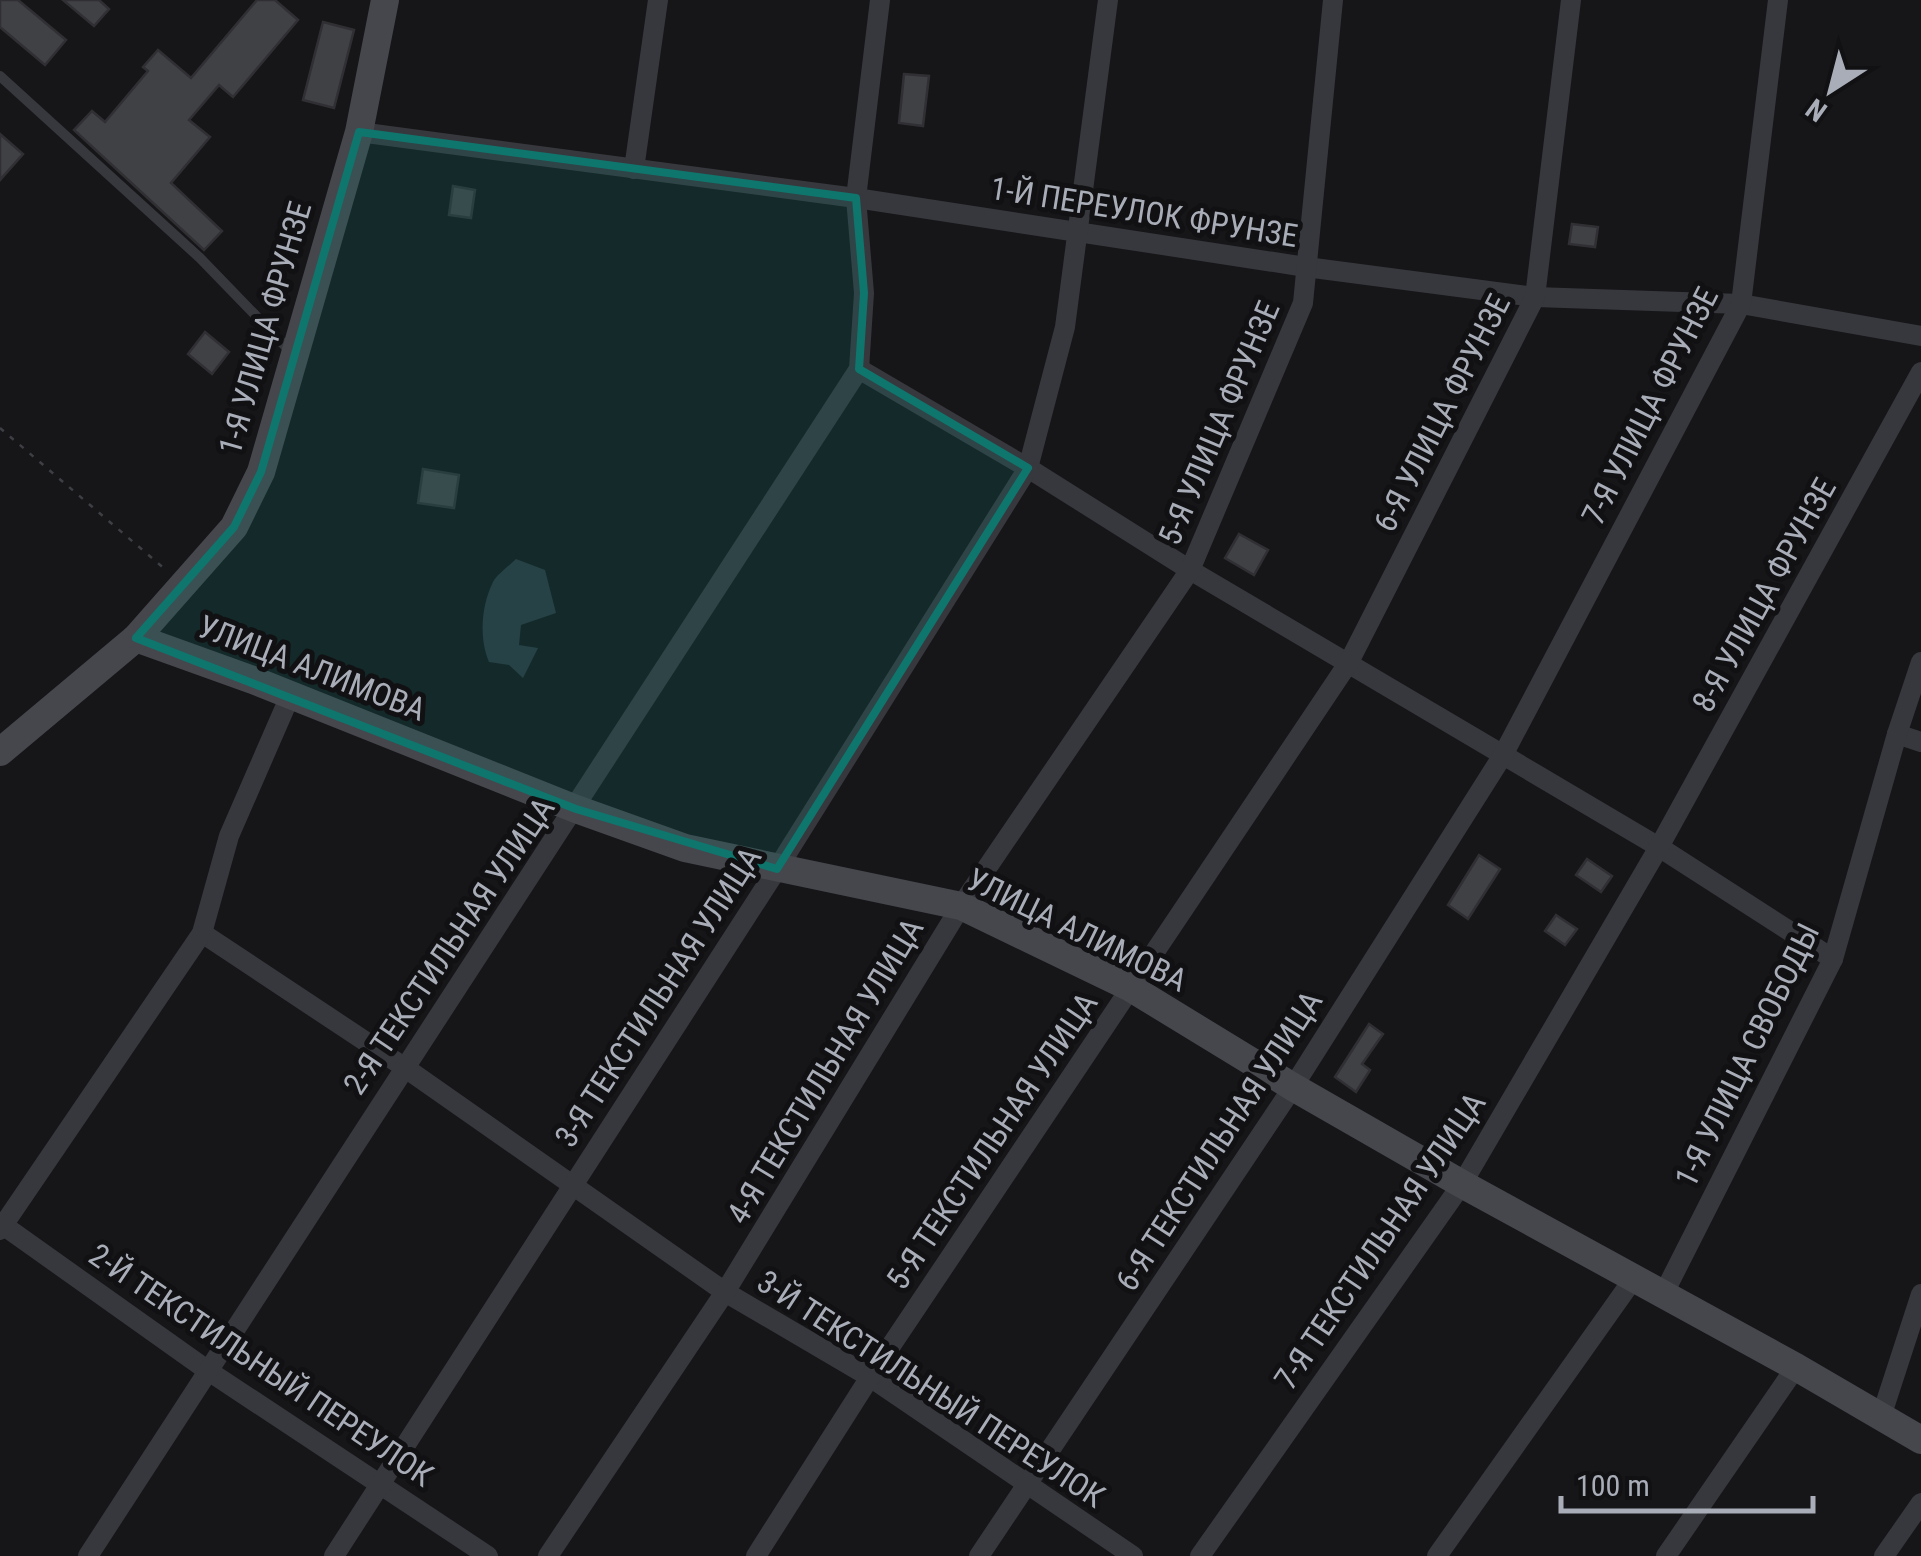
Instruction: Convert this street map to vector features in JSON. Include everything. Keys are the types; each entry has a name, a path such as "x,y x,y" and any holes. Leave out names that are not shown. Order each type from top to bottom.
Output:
{"street":[{"name":"1-Я УЛИЦА ФРУНЗЕ","path":"0,752 136,638 234,526 254,486 294,355 358,132 386,0"},
{"path":"634,169 658,0"},
{"path":"880,0 856,198 864,292 859,369 1658,847 1833,958"},
{"name":"3-Я ТЕКСТИЛЬНАЯ УЛИЦА","path":"334,1556 777,869 1028,468 1065,327 1108,0"},
{"name":"5-Я УЛИЦА ФРУНЗЕ","path":"1190,570 1303,303 1333,0"},
{"name":"6-Я УЛИЦА ФРУНЗЕ","path":"1349,662 1535,297 1571,0"},
{"name":"7-Я УЛИЦА ФРУНЗЕ","path":"1503,755 1741,304 1778,0"},
{"name":"1-Й ПЕРЕУЛОК ФРУНЗЕ","path":"358,132 856,198 1306,267 1535,297 1741,304 1921,336"},
{"name":"2-Я ТЕКСТИЛЬНАЯ УЛИЦА","path":"88,1556 859,369"},
{"name":"8-Я УЛИЦА ФРУНЗЕ","path":"1658,847 1921,372"},
{"name":"4-Я ТЕКСТИЛЬНАЯ УЛИЦА","path":"548,1556 725,1292 961,906 1190,570"},
{"name":"УЛИЦА АЛИМОВА","path":"136,638 685,848 961,906 1131,988 1462,1184 1921,1440"},
{"name":"5-Я ТЕКСТИЛЬНАЯ УЛИЦА","path":"756,1556 870,1377 1349,662"},
{"name":"1-Я УЛИЦА СВОБОДЫ","path":"1663,1295 1833,958 1896,734 1921,662"},
{"path":"1,1225 202,933 228,836 290,696"},
{"path":"1896,734 1921,742"},
{"name":"6-Я ТЕКСТИЛЬНАЯ УЛИЦА","path":"979,1556 1294,1087 1503,755"},
{"name":"7-Я ТЕКСТИЛЬНАЯ УЛИЦА","path":"1200,1556 1462,1184 1658,847"},
{"name":"3-Й ТЕКСТИЛЬНЫЙ ПЕРЕУЛОК","path":"202,933 404,1067 725,1292 870,1377 1133,1556"},
{"name":"2-Й ТЕКСТИЛЬНЫЙ ПЕРЕУЛОК","path":"1,1225 207,1370 488,1556"},
{"path":"1437,1556 1634,1278"},
{"path":"1880,1417 1921,1294"},
{"path":"1666,1556 1796,1367"},
{"path":"1884,1556 1921,1503"}],"lane":[{"path":"0,76 200,258 294,355"}],"path":[{"path":"0,428 185,586"}],"highlighted area":[{"path":"359,132 856,198 864,293 859,369 1028,468 777,869 576,809 136,638 234,527 261,472"}],"shaded area":[{"path":"516,559 545,570 556,613 521,625 519,645 538,648 523,678 509,665 489,662 483,633 486,601 493,582"}],"building":[{"path":"0,0 18,0 66,40 45,65 0,27"},
{"path":"63,0 99,0 109,9 94,26"},
{"path":"257,0 275,0 298,20 233,97 219,85 189,120 210,137 171,183 222,231 204,250 74,130 92,111 105,122 148,71 143,67 158,50 191,78"},
{"path":"323,22 354,30 334,108 303,100"},
{"path":"904,74 929,76 923,126 899,123"},
{"path":"0,134 23,154 0,180"},
{"path":"453,186 475,190 471,218 449,215"},
{"path":"1572,224 1598,227 1595,247 1569,244"},
{"path":"205,332 229,352 212,374 188,354"},
{"path":"423,469 459,475 454,508 418,503"},
{"path":"1239,534 1268,550 1254,575 1225,558"},
{"path":"1479,855 1500,869 1468,919 1448,905"},
{"path":"1587,859 1612,876 1601,892 1576,875"},
{"path":"1556,915 1577,929 1565,945 1545,931"},
{"path":"1369,1024 1383,1034 1362,1064 1370,1070 1356,1092 1335,1077"}]}
